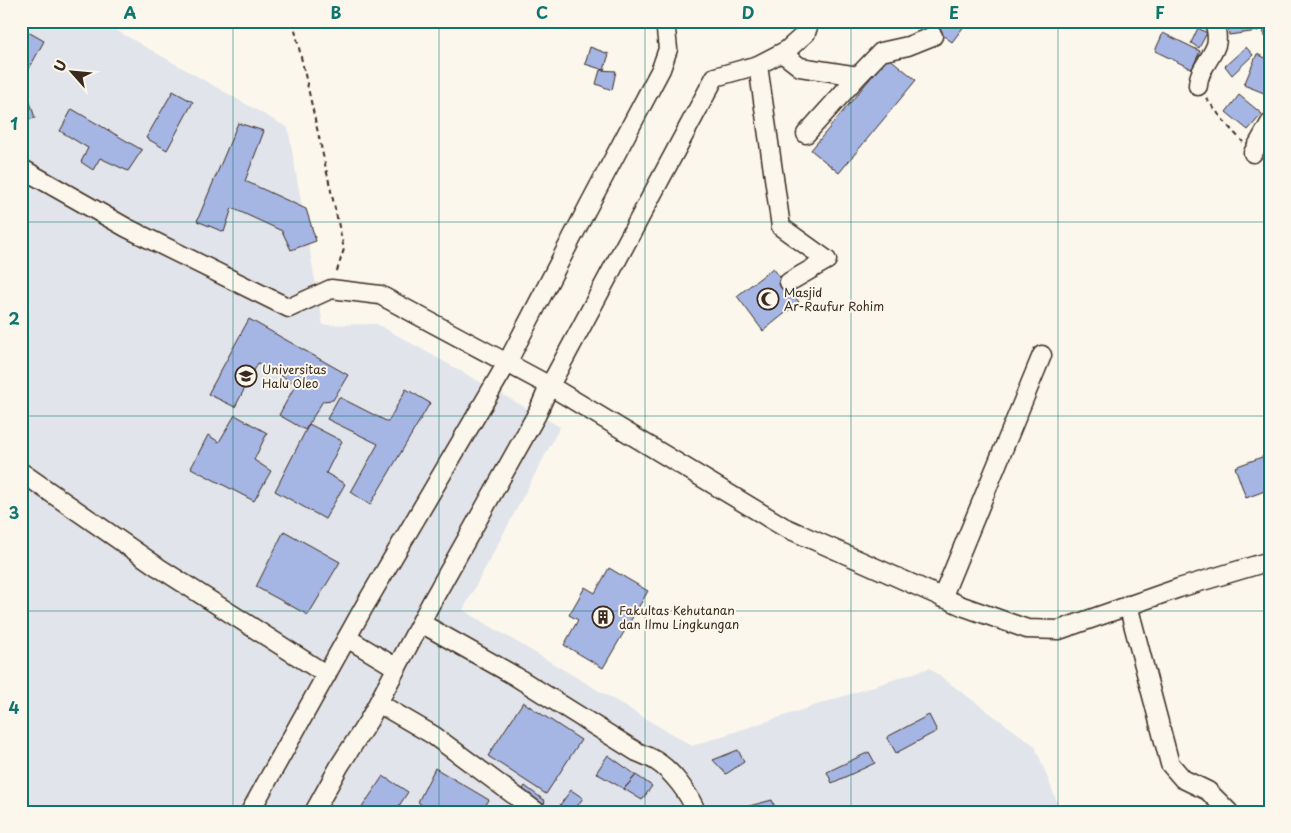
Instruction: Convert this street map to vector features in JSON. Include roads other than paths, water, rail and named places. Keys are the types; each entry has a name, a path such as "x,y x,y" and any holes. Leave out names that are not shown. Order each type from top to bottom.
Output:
{"street":[{"path":"250,812 347,638 508,363 661,69 668,49 665,21"},
{"path":"314,812 378,703 537,414 550,386 715,77 758,65 787,50 806,33 810,21"},
{"path":"1198,86 1198,79 1216,44 1214,21"},
{"path":"806,134 881,52 908,46 933,36"},
{"path":"782,52 800,67 858,76"},
{"path":"758,65 781,227 827,260 789,282"},
{"path":"1253,154 1270,123"},
{"path":"21,168 127,228 289,308 331,290 380,295 550,386 784,528 942,598 1027,629 1059,630 1179,588 1270,561"},
{"path":"942,598 1042,355"},
{"path":"21,472 158,567 327,675"},
{"path":"1128,605 1170,764 1183,779 1208,791 1229,812"},
{"path":"421,623 515,676 657,762 675,778 696,812"},
{"path":"347,638 397,668"},
{"path":"378,703 432,736 537,812"}],"place":[{"name":"Masjid Ar-Raufur Rohim","path":"768,299"},
{"name":"Universitas Halu Oleo","path":"246,376"},
{"name":"Fakultas Kehutanan dan Ilmu Lingkungan","path":"603,617"}]}
